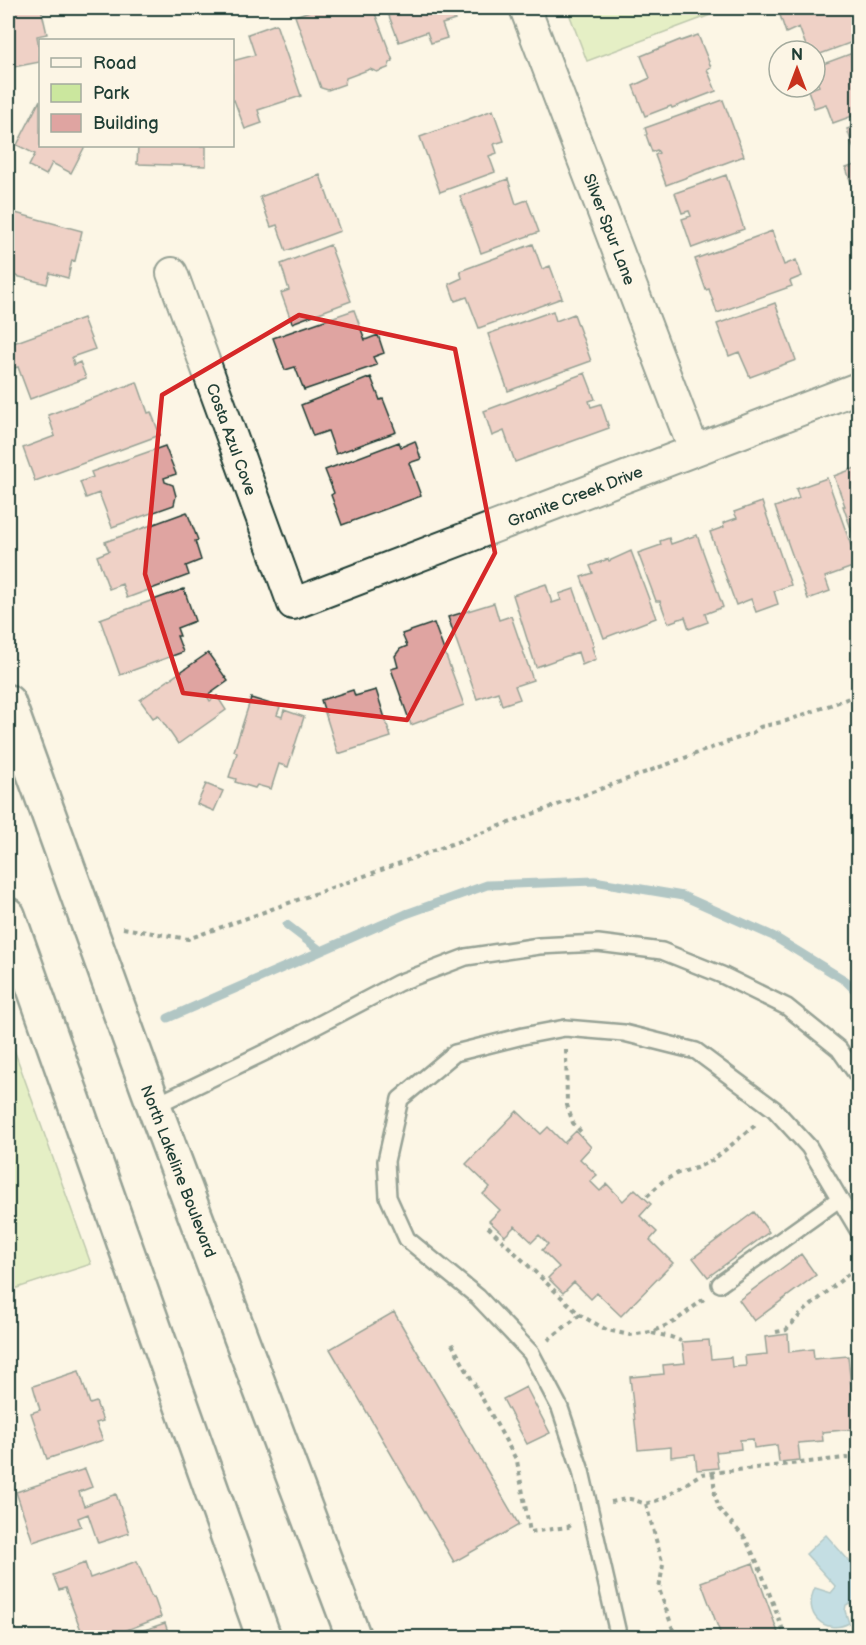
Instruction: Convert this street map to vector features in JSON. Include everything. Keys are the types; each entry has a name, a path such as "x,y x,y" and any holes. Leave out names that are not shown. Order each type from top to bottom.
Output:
{"main road":[{"name":"North Lakeline Boulevard","path":"8,702 154,1106 354,1638"},
{"path":"8,915 264,1638"}],"street":[{"name":"Silver Spur Lane","path":"525,8 694,450"},
{"name":"Costa Azul Cove","path":"172,273 293,604"},
{"name":"Granite Creek Drive","path":"293,604 858,388"}],"lane":[{"path":"154,1106 278,1046 398,983 466,957 539,946 598,943 662,951 722,975 787,1007 839,1049 858,1076"},
{"path":"619,1638 581,1471 560,1408 531,1353 478,1297 407,1239 388,1197 386,1161 400,1099 455,1053 565,1028 624,1033 696,1051 774,1109 809,1147 858,1230"},
{"path":"720,1284 839,1199"}],"path":[{"path":"119,927 188,939 374,873 752,733 760,727 786,721 858,695"},
{"path":"565,1028 567,1105 573,1123 582,1134"},
{"path":"647,1196 662,1182 678,1173 713,1160 774,1109"},
{"path":"488,1227 580,1315 607,1330 630,1335 651,1332 674,1322 720,1284"},
{"path":"776,1332 786,1330 802,1313 858,1266"},
{"path":"531,1353 580,1315"},
{"path":"651,1332 681,1341"},
{"path":"452,1344 517,1461 530,1532 568,1527 606,1503 630,1499 646,1503 661,1498 702,1474 845,1458 858,1459"},
{"path":"713,1473 719,1509 745,1538 759,1566 786,1638"},
{"path":"646,1503 663,1565 659,1589 676,1638"}],"highlighted area":[{"path":"299,315 455,349 495,553 407,720 183,693 145,574 162,395"}],"green space":[{"path":"567,8 729,8 587,61"},
{"path":"8,1033 91,1264 8,1291"}],"water":[{"path":"826,1535 858,1571 858,1611 850,1603 846,1605 845,1611 849,1623 831,1627 818,1620 813,1613 812,1597 815,1588 831,1593 836,1587 806,1554"}],"building":[{"path":"8,8 41,8 47,34 37,36 39,62 8,68"},
{"path":"318,8 373,8 393,61 388,68 377,72 370,69 346,78 345,84 328,90 321,88 295,16"},
{"path":"386,8 450,8 455,20 442,24 447,38 431,43 427,32 399,42"},
{"path":"792,8 858,8 858,40 827,52 827,39 804,39 799,27 786,33 779,12"},
{"path":"276,24 301,96 258,110 262,123 245,129 234,100 234,60 255,55 248,34"},
{"path":"698,35 711,67 707,69 716,91 645,116 633,86 650,78 641,56"},
{"path":"858,51 858,114 833,123 826,104 814,108 811,99 827,99 827,63"},
{"path":"723,100 744,156 666,185 655,155 659,153 657,150 652,152 645,128"},
{"path":"39,102 39,147 84,147 71,173 52,163 46,175 29,166 35,154 17,145"},
{"path":"493,110 504,141 494,144 497,153 489,156 495,172 440,192 420,137"},
{"path":"858,125 858,161 847,129"},
{"path":"138,147 206,147 206,166 137,164"},
{"path":"858,164 858,184 852,186 846,168"},
{"path":"320,175 340,231 286,251 277,225 271,227 260,197"},
{"path":"726,175 744,229 692,248 682,219 691,216 689,211 682,213 675,193"},
{"path":"508,179 516,204 527,200 539,232 481,253 460,196"},
{"path":"8,211 82,231 75,261 72,260 68,278 50,273 47,284 8,274"},
{"path":"772,231 784,265 796,260 802,276 790,281 792,286 717,313 695,259"},
{"path":"533,244 542,269 550,266 562,298 479,328 467,297 455,301 449,284 462,278 460,271"},
{"path":"330,245 351,301 292,323 281,293 289,290 281,264"},
{"path":"775,303 796,360 750,377 739,352 729,356 717,324"},
{"path":"354,310 365,340 378,335 384,353 373,357 377,365 304,390 295,367 285,370 273,338"},
{"path":"553,311 556,321 574,314 591,361 508,391 488,334"},
{"path":"83,318 95,349 72,357 74,365 80,362 86,378 30,399 18,367 14,368 8,345"},
{"path":"585,373 595,399 589,401 591,407 601,404 609,428 515,462 504,431 492,436 484,411"},
{"path":"371,377 380,400 383,399 396,432 336,454 328,431 313,436 301,405"},
{"path":"137,382 148,413 151,412 160,435 35,481 23,448 55,436 48,415"},
{"path":"415,441 421,459 409,463 421,496 342,525 331,495 334,493 325,470 399,442 401,447"},
{"path":"165,446 176,474 164,478 165,482 173,485 176,496 174,505 112,527 99,493 86,498 80,482 93,477 91,472"},
{"path":"858,467 858,548 834,476"},
{"path":"827,478 858,565 825,577 830,591 808,599 775,507 799,498 796,489"},
{"path":"762,502 791,585 774,591 778,604 756,612 751,599 736,605 710,532 724,527 723,523 737,518 734,512"},
{"path":"187,512 198,540 195,541 201,560 186,566 189,575 127,598 122,584 109,589 97,556 109,551 105,542"},
{"path":"697,535 723,607 705,614 708,622 689,629 685,617 668,623 660,601 656,601 638,553 661,545 660,541 669,538 671,544"},
{"path":"631,551 656,618 604,638 581,577 593,573 590,566 608,559 609,561"},
{"path":"546,584 552,603 561,600 559,594 574,589 594,646 592,647 596,659 582,665 578,652 536,667 513,595"},
{"path":"184,589 195,621 177,628 180,636 177,636 183,652 120,675 100,619"},
{"path":"494,603 499,620 511,616 533,680 515,686 520,699 502,705 498,692 477,699 448,617"},
{"path":"434,623 464,705 411,725 391,669 398,667 395,656 400,649 407,646 402,634"},
{"path":"208,653 228,681 207,696 210,701 217,696 226,710 178,744 158,715 153,718 140,700"},
{"path":"353,690 355,696 376,690 391,737 338,754 321,700"},
{"path":"251,698 280,707 277,715 282,717 284,710 304,717 288,767 279,764 271,789 257,785 255,788 235,782 236,779 229,777 237,753 234,751"},
{"path":"206,784 223,791 214,811 197,804"},
{"path":"517,1111 541,1134 548,1127 564,1143 576,1131 591,1147 580,1159 597,1175 590,1181 600,1191 607,1184 623,1201 635,1189 651,1204 640,1216 657,1232 650,1240 673,1263 621,1316 597,1293 591,1299 574,1282 563,1293 548,1278 559,1267 542,1250 548,1244 539,1235 532,1242 515,1226 505,1236 489,1221 500,1210 483,1194 490,1187 466,1164"},
{"path":"754,1212 769,1232 708,1277 693,1258"},
{"path":"801,1254 816,1275 754,1321 739,1300"},
{"path":"394,1312 519,1525 454,1562 330,1349"},
{"path":"788,1334 789,1352 813,1349 814,1359 848,1356 855,1429 822,1432 823,1441 798,1443 800,1460 779,1462 777,1445 754,1448 753,1439 740,1440 741,1449 716,1452 718,1468 697,1470 695,1454 671,1457 671,1447 638,1450 630,1377 664,1374 663,1365 685,1363 682,1342 709,1340 711,1359 731,1357 732,1367 746,1366 745,1356 767,1354 765,1337"},
{"path":"79,1371 90,1404 96,1402 103,1421 96,1423 103,1440 47,1459 31,1413 40,1410 33,1386"},
{"path":"526,1387 550,1433 527,1444 503,1399"},
{"path":"85,1469 92,1487 79,1492 84,1506 116,1494 129,1533 98,1543 88,1514 78,1518 81,1526 33,1542 16,1492"},
{"path":"137,1561 161,1617 106,1638 84,1638 65,1588 59,1590 53,1575 85,1563 90,1578"},
{"path":"753,1563 780,1638 722,1638 701,1582"},
{"path":"165,1623 170,1638 124,1638 124,1637"}],"waterway":[{"path":"168,1018 406,914 487,885 594,881 683,896 773,936 846,981 858,993"},
{"path":"287,925 321,951"}]}
